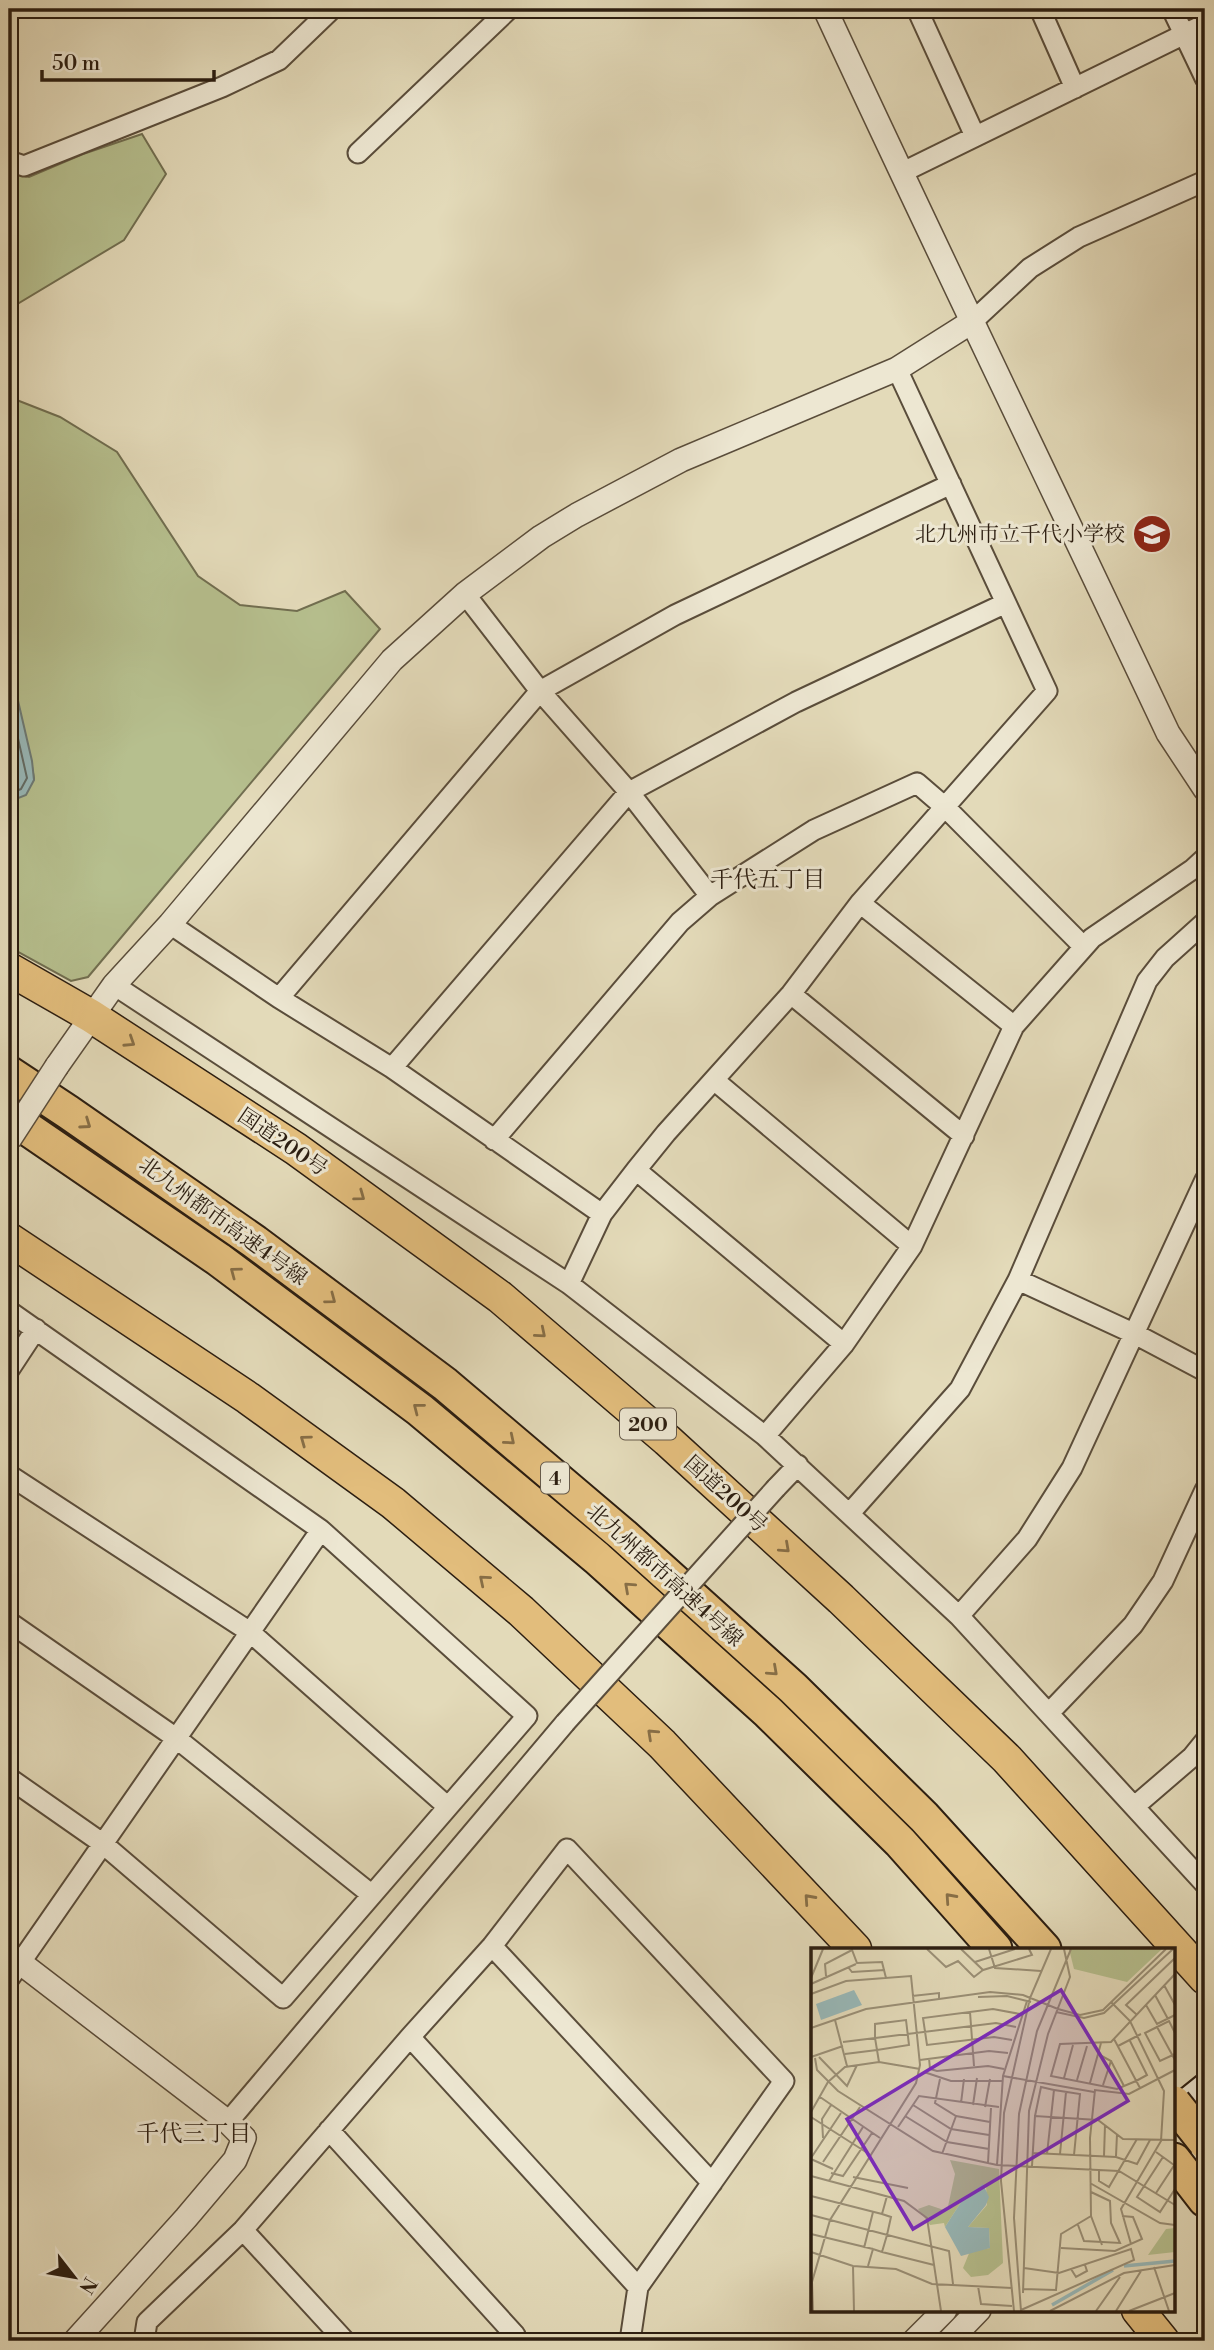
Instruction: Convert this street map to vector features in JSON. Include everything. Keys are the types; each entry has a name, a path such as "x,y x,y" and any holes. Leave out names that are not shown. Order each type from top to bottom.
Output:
{"highway":[{"name":"国道200号","path":"9,969 90,1017 296,1149 500,1297 667,1440 841,1599 1007,1759 1205,1978"},
{"name":"北九州都市高速4号線","path":"9,1073 255,1242 456,1393 623,1535 793,1688 925,1817 1043,1948"},
{"name":"北九州都市高速4号線","path":"9,1116 218,1259 420,1410 586,1549 768,1712 900,1842 995,1948"},
{"path":"9,1239 248,1398 393,1503 521,1611 662,1744 854,1948"},
{"path":"1176,2106 1205,2142"},
{"path":"1140,2312 1163,2341"}],"main road":[{"path":"1176,2110 1205,2087"},
{"path":"1176,2151 1205,2129"}],"street":[{"path":"9,161 24,166 222,87 279,60 332,9"},
{"path":"358,153 509,9"},
{"path":"825,9 1168,733 1205,789"},
{"path":"917,9 975,136"},
{"path":"1040,9 1075,88"},
{"path":"1172,9 1205,78"},
{"path":"901,173 1205,24"},
{"path":"9,1140 114,985 170,924 392,660 465,594 541,537 681,460 897,369 974,321 1030,268 1079,237 1205,181"},
{"path":"569,1284 602,1214 636,1170 791,994 860,903 1046,691 897,369"},
{"path":"279,998 540,691 675,615 951,484"},
{"path":"465,594 540,691 629,792 710,896"},
{"path":"392,1068 629,792 796,702 1006,603"},
{"path":"494,1140 680,922 710,896 814,830 917,783 946,808 1084,947"},
{"path":"765,1436 844,1345 912,1246 1014,1026 1092,938 1194,869 1205,858"},
{"path":"860,903 1014,1026"},
{"path":"849,1513 960,1389 1018,1280 1147,981 1165,958 1205,922"},
{"path":"170,924 279,998 392,1068 602,1214"},
{"path":"114,985 569,1284 765,1436 959,1616 1205,1884"},
{"path":"791,994 964,1136"},
{"path":"714,1080 912,1246"},
{"path":"636,1170 844,1345"},
{"path":"959,1616 1027,1539 1072,1468 1205,1180"},
{"path":"1018,1280 1135,1334 1205,1371"},
{"path":"9,1311 321,1530 527,1716 283,1998 102,1843 9,1778"},
{"path":"9,1370 36,1329"},
{"path":"228,2122 565,1723 798,1465"},
{"path":"9,1475 250,1632 448,1807"},
{"path":"1049,1713 1133,1625 1163,1581 1205,1490"},
{"path":"75,2341 235,2160 244,2137 228,2122 12,1965 102,1843 321,1530"},
{"path":"9,1622 176,1738 372,1895"},
{"path":"1135,1806 1192,1757 1205,1741"},
{"path":"144,2341 147,2322 243,2230 492,1946 567,1849 784,2081 638,2287 630,2341"},
{"path":"492,1946 712,2183"},
{"path":"410,2037 638,2287"},
{"path":"330,2130 515,2339"},
{"path":"243,2230 345,2341"},
{"path":"914,2341 943,2312"},
{"path":"949,2341 977,2312"}],"green space":[{"path":"142,134 166,174 124,240 9,309 9,173 29,177 83,154"},
{"path":"9,397 60,417 117,452 198,576 240,605 297,611 345,591 380,629 88,977 71,981 9,947 9,800 34,779 9,662"}],"water":[{"path":"9,662 34,780 26,795 11,801 9,800"}],"place":[{"name":"北九州市立千代小学校","path":"1152,534"}],"district":[{"name":"千代五丁目","path":"768,879"},
{"name":"千代三丁目","path":"194,2133"}]}
